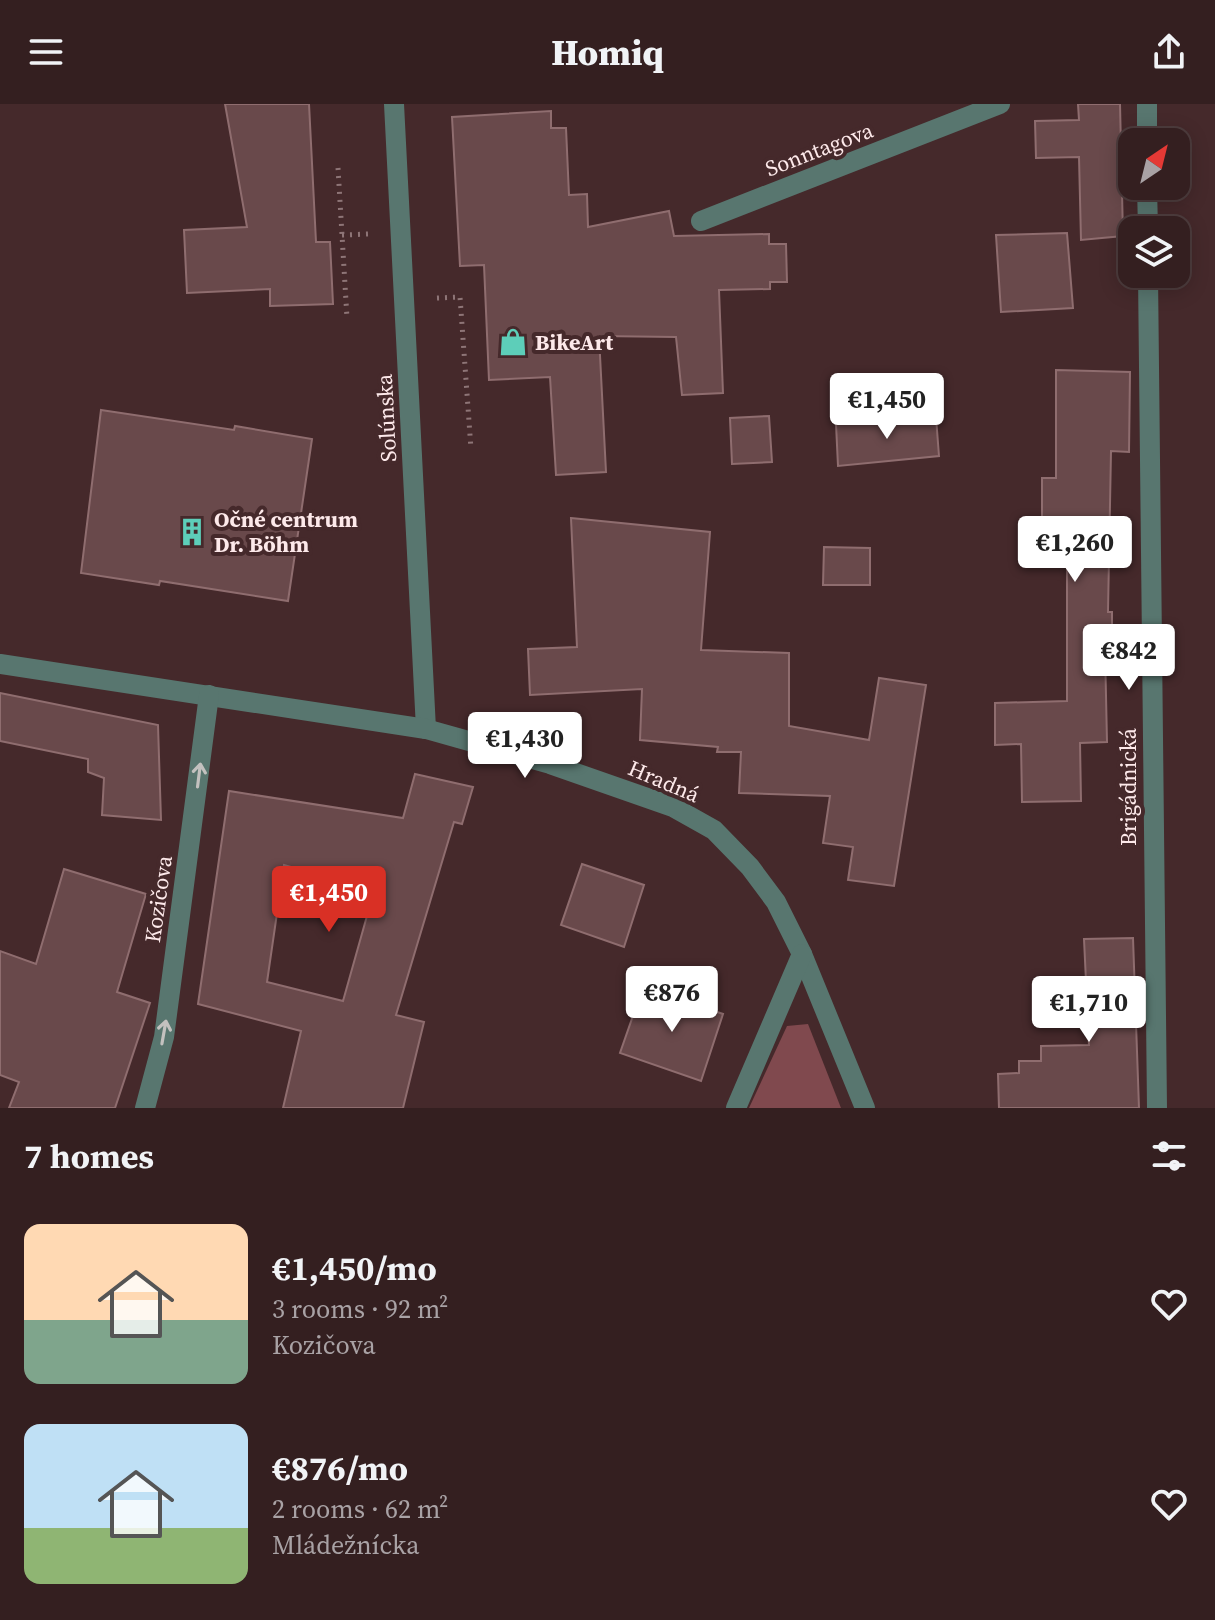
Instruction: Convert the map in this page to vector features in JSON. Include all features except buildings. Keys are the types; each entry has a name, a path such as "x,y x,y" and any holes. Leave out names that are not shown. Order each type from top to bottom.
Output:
{"street":[{"name":"Solúnska","path":"394,104 426,729"},
{"name":"Sonntagova","path":"701,221 1000,104"},
{"path":"1147,104 1147,128"},
{"name":"Brigádnická","path":"1148,288 1157,1108"},
{"name":"Hradná","path":"0,664 426,729 550,764 673,807 714,830 750,867 776,902 802,954 865,1108"},
{"name":"Kozičova","path":"145,1108 164,1037 209,695"},
{"path":"736,1108 802,954"}],"path":[{"path":"338,168 347,318"},
{"path":"404,300 460,297 471,449"}],"shaded area":[{"path":"808,1024 841,1108 749,1108 787,1026"}],"place":[{"name":"BikeArt","path":"513,342"},
{"name":"Očné centrum Dr. Böhm","path":"192,532"}]}
